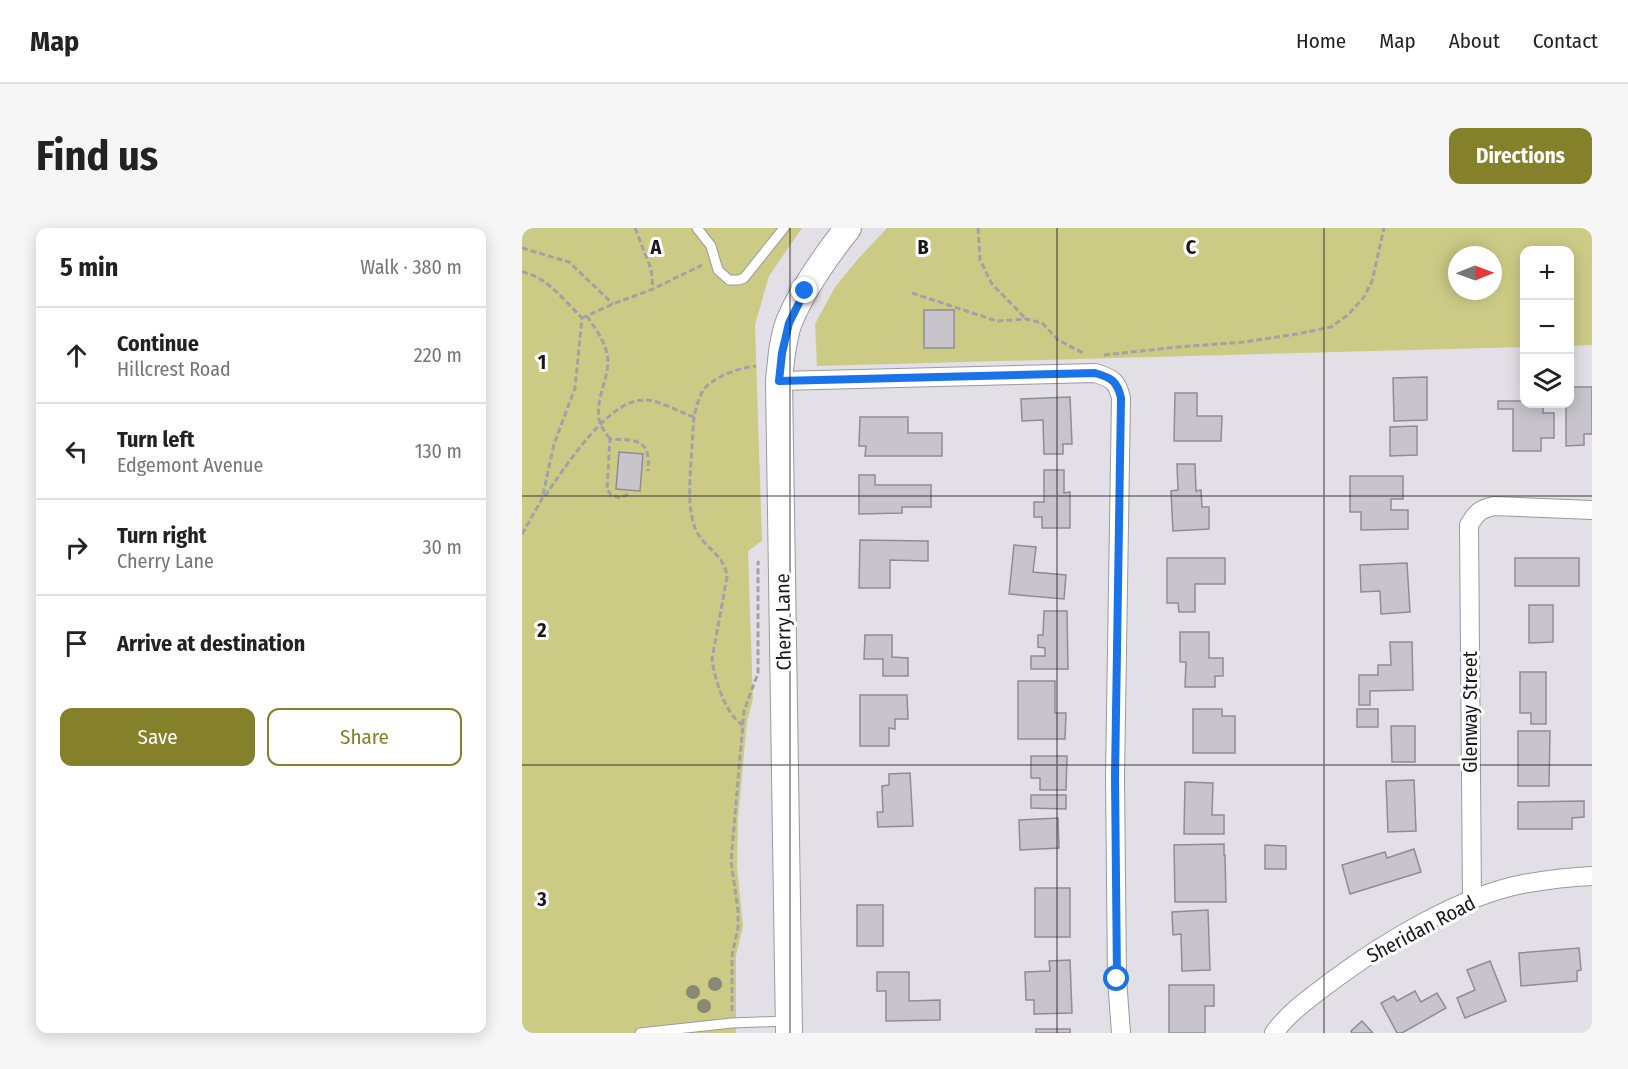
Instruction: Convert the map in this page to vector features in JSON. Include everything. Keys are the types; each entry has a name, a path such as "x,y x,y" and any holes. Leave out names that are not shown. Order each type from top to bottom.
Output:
{"street":[{"name":"Cherry Lane","path":"789,1027 779,381 782,353 789,323 815,274 848,228"},
{"path":"779,381 1095,373 1106,376 1118,385 1121,398 1115,777 1117,979 1121,1033"},
{"name":"Glenway Street","path":"1472,899 1469,525 1475,515 1484,508 1494,506 1592,510"},
{"name":"Sheridan Road","path":"1274,1033 1310,998 1343,973 1387,944 1472,899 1522,884 1592,876"}],"lane":[{"path":"697,228 711,246 718,270 729,280 744,278 784,228"},
{"path":"640,1033 732,1023 789,1027"}],"path":[{"path":"635,228 651,269 653,289"},
{"path":"978,228 980,260 992,284 1026,319"},
{"path":"1101,355 1244,342 1331,327 1348,315 1364,297 1372,281 1384,228"},
{"path":"522,248 569,262 613,304"},
{"path":"582,318 653,289 714,258"},
{"path":"522,272 529,273 549,286 582,318"},
{"path":"912,293 997,321 1026,319 1042,323 1058,340 1084,354 1093,355"},
{"path":"587,316 604,343 608,362 598,410 600,425 610,439 607,489 610,495 621,498 627,494"},
{"path":"542,499 554,444 575,388 582,318"},
{"path":"743,725 736,721 718,688 713,672 712,659 727,577 722,561 700,538 695,527 691,512 690,476 694,417 699,398 708,384 738,368 756,366"},
{"path":"522,534 542,499 576,452 614,411 637,400 648,399 694,417"},
{"path":"610,439 641,443 647,450 648,471"},
{"path":"732,1023 732,955 738,928 738,910 731,861 744,711 758,674 758,563 763,554 770,549 782,547"}],"shaded area":[{"path":"522,228 802,228 769,276 755,325 762,541 748,551 753,699 747,722 738,819 737,866 743,927 736,955 736,1033 522,1033"},
{"path":"887,228 1592,228 1592,345 1574,346 1574,246 1520,246 1520,347 817,366 815,324 835,287"}],"building":[{"path":"924,310 954,310 954,348 924,348"},
{"path":"1427,377 1427,420 1394,421 1393,378"},
{"path":"1574,387 1592,387 1592,434 1584,434 1584,445 1566,446 1566,408 1574,408"},
{"path":"1175,393 1197,393 1197,416 1222,416 1221,441 1174,441"},
{"path":"1070,397 1072,444 1063,444 1063,454 1044,454 1043,420 1022,421 1021,399"},
{"path":"1498,401 1520,401 1520,408 1543,408 1543,413 1554,413 1554,438 1541,438 1541,451 1513,451 1513,409 1498,409"},
{"path":"860,417 908,417 908,433 942,433 942,456 865,456 866,446 859,446"},
{"path":"1417,426 1417,455 1390,456 1390,427"},
{"path":"619,452 643,454 640,491 616,489"},
{"path":"1177,464 1195,464 1196,491 1201,490 1202,507 1209,507 1209,529 1173,531 1171,491 1178,490"},
{"path":"1044,470 1064,470 1064,493 1070,492 1070,528 1042,528 1042,517 1034,517 1034,502 1044,502"},
{"path":"859,475 875,475 875,485 931,485 931,507 902,507 902,513 859,514"},
{"path":"1350,476 1403,476 1403,499 1391,499 1391,510 1408,510 1408,529 1361,530 1361,512 1350,512"},
{"path":"860,540 928,541 928,561 890,560 890,588 859,588"},
{"path":"1014,545 1036,547 1033,572 1066,575 1064,599 1009,594"},
{"path":"1167,558 1225,558 1225,584 1195,584 1195,612 1179,612 1178,603 1167,603"},
{"path":"1515,558 1579,558 1579,586 1515,586"},
{"path":"1407,563 1410,612 1381,614 1380,591 1361,592 1360,565"},
{"path":"1529,605 1553,605 1553,642 1529,643"},
{"path":"1044,611 1067,611 1068,669 1031,669 1031,656 1045,656 1045,648 1038,647 1038,635 1043,635"},
{"path":"1180,632 1209,632 1209,658 1223,658 1223,676 1215,676 1215,687 1185,687 1186,662 1180,662"},
{"path":"865,635 892,635 892,657 908,658 908,676 883,676 883,659 864,659"},
{"path":"1390,642 1412,642 1413,690 1370,691 1370,705 1359,705 1359,675 1378,675 1378,665 1391,665"},
{"path":"1520,672 1546,672 1546,724 1531,724 1531,713 1520,713"},
{"path":"1018,681 1055,681 1055,713 1066,713 1065,739 1018,739"},
{"path":"860,695 907,695 908,719 895,719 895,729 889,728 889,746 860,746"},
{"path":"1193,709 1222,709 1222,716 1235,716 1235,753 1193,753"},
{"path":"1357,709 1378,709 1378,727 1357,727"},
{"path":"1391,726 1415,726 1415,762 1392,762"},
{"path":"1518,731 1550,731 1549,786 1518,786"},
{"path":"1031,756 1067,756 1066,790 1040,790 1040,778 1031,778"},
{"path":"910,773 913,826 878,827 877,812 883,812 882,786 889,785 889,774"},
{"path":"1414,780 1416,831 1388,832 1386,781"},
{"path":"1185,782 1213,783 1212,815 1224,815 1224,834 1184,834"},
{"path":"1031,795 1066,795 1066,809 1031,808"},
{"path":"1584,801 1584,817 1572,818 1572,829 1518,829 1518,802"},
{"path":"1058,818 1059,848 1020,850 1019,820"},
{"path":"1224,844 1226,902 1175,902 1174,845"},
{"path":"1265,845 1286,846 1286,869 1265,869"},
{"path":"1414,849 1421,872 1350,894 1342,865 1385,852 1387,858"},
{"path":"1035,888 1070,888 1070,937 1035,937"},
{"path":"857,905 883,905 883,946 857,946"},
{"path":"1208,910 1210,970 1182,971 1181,934 1173,935 1172,912"},
{"path":"1579,948 1581,970 1577,971 1577,981 1521,986 1519,953"},
{"path":"1070,960 1072,1013 1034,1014 1034,1000 1026,1000 1025,972 1050,971 1049,961"},
{"path":"1490,961 1506,1001 1465,1018 1457,998 1475,990 1467,970"},
{"path":"877,972 909,972 909,1001 940,1000 940,1020 886,1021 886,991 877,991"},
{"path":"1169,985 1214,985 1214,1006 1205,1006 1205,1033 1169,1033"},
{"path":"1415,991 1421,1002 1437,993 1446,1008 1402,1033 1397,1033 1381,1003 1394,996 1397,1001"},
{"path":"1362,1021 1373,1033 1352,1033 1351,1031"},
{"path":"1036,1029 1070,1029 1070,1033 1036,1033"}],"route":[{"path":"805,291 789,323 782,353 779,381 1095,373 1106,376 1118,385 1121,398 1115,777 1117,979"}]}
